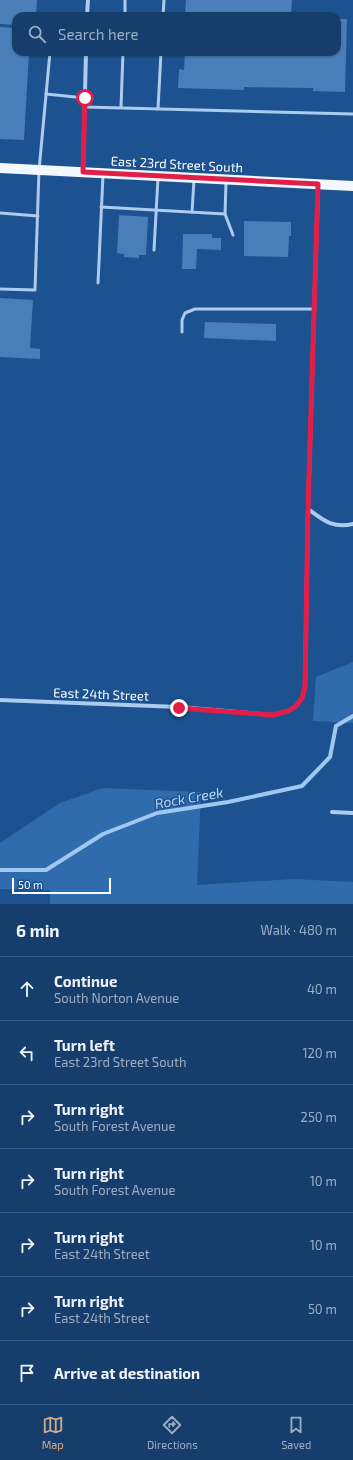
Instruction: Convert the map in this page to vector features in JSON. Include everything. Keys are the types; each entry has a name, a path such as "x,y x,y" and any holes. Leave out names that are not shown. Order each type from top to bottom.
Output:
{"main road":[{"name":"East 23rd Street South","path":"0,168 353,186"}],"street":[{"path":"87,12 88,0"},
{"path":"83,172 86,56"},
{"path":"318,184 308,509 327,522 344,526 353,524"},
{"name":"East 24th Street","path":"0,700 179,708 273,715 288,711 296,706 302,698 305,687 308,509"},
{"path":"332,812 353,813"}],"lane":[{"path":"125,0 125,12"},
{"path":"163,12 164,0"},
{"path":"0,289 35,290 39,170 50,56"},
{"path":"122,107 123,56"},
{"path":"158,108 161,56"},
{"path":"46,94 85,98"},
{"path":"84,107 353,114"},
{"path":"98,283 103,173"},
{"path":"154,250 158,176"},
{"path":"192,212 194,178"},
{"path":"226,180 225,214 233,234"},
{"path":"101,207 225,214"},
{"path":"0,214 38,216"},
{"path":"182,332 182,320 185,313 194,309 315,310"}],"shaded area":[{"path":"353,662 353,723 313,721 316,677"},
{"path":"103,788 201,792 197,885 294,879 353,882 353,904 50,904 50,890 0,889 0,843 60,803"}],"building":[{"path":"0,0 37,0 36,12 12,12 12,25 0,24"},
{"path":"186,0 292,0 291,12 185,12"},
{"path":"341,19 347,19 345,92 313,91 313,88 244,87 244,90 178,88 179,69 184,70 185,56 341,56"},
{"path":"0,27 12,28 12,56 29,56 24,140 0,139"},
{"path":"119,215 148,217 146,255 139,255 139,258 124,257 124,254 117,253"},
{"path":"244,221 291,222 288,257 244,256"},
{"path":"183,234 212,234 212,238 221,238 221,250 197,249 196,269 182,269"},
{"path":"0,298 33,300 30,348 40,349 40,359 0,357"},
{"path":"205,322 276,324 276,341 204,338"}],"waterway":[{"name":"Rock Creek","path":"0,870 46,870 103,834 157,813 228,802 302,786 330,757 336,726 353,716"}],"route":[{"path":"85,98 83,172 318,184 308,509 305,687 302,698 296,706 288,711 273,715 179,708"}]}
